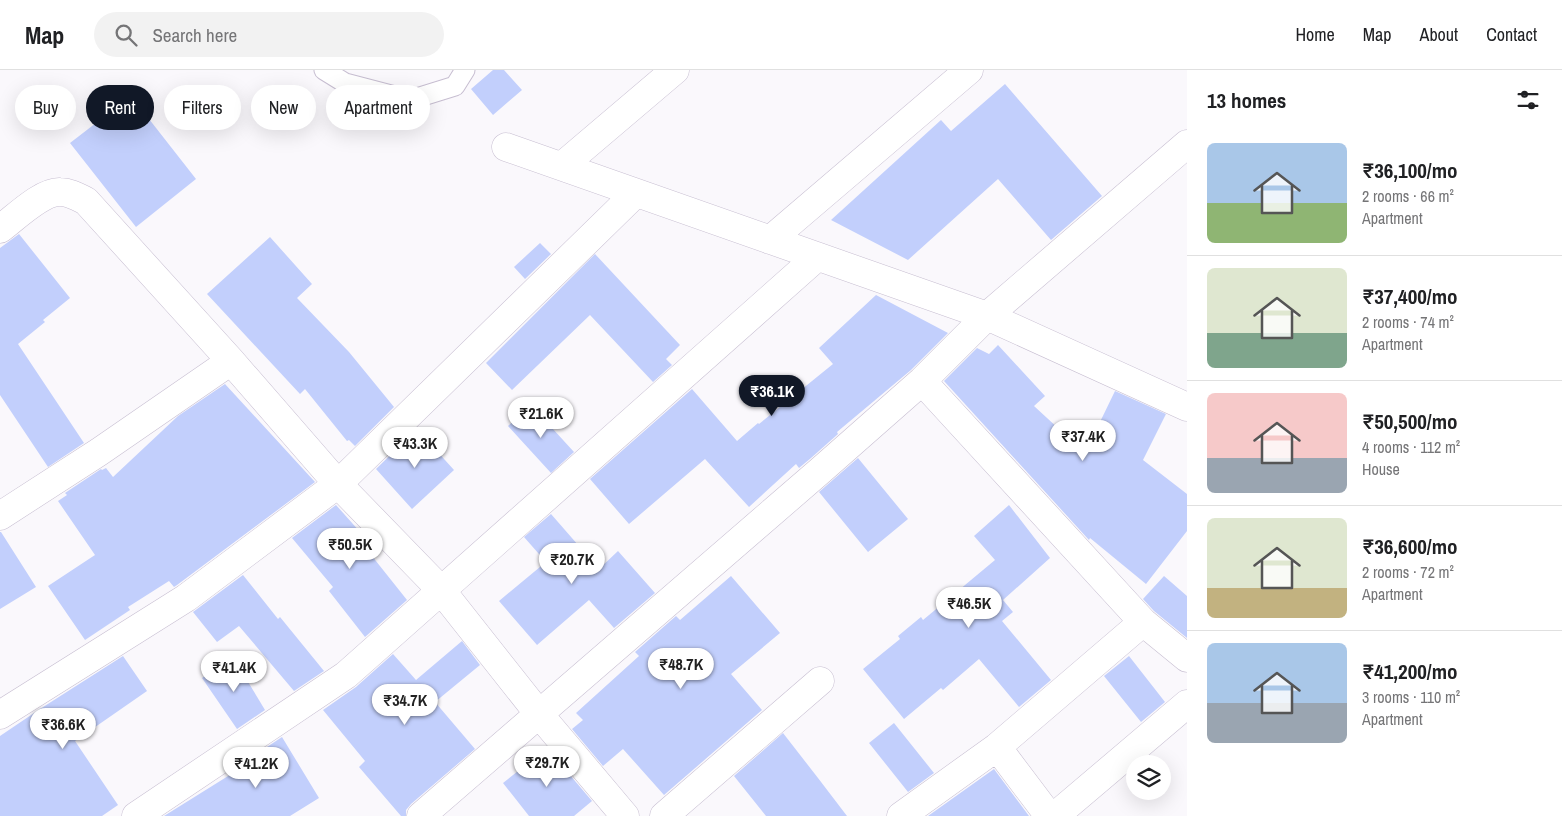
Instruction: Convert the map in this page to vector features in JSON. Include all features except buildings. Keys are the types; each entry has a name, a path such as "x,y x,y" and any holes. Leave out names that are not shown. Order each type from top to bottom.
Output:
{"street":[{"path":"562,166 675,70"},
{"path":"770,240 969,70"},
{"path":"426,815 539,714 922,381 987,316 1187,144"},
{"path":"506,147 987,316 1187,408"},
{"path":"0,229 44,196 59,192 72,194 86,201 232,361 338,484 441,590 539,714 625,816"},
{"path":"0,715 186,598 338,484 636,193"},
{"path":"136,816 346,675 817,256"},
{"path":"0,516 99,452 232,361"},
{"path":"922,381 1143,622 1187,658"},
{"path":"901,816 997,747 1143,622"},
{"path":"664,816 820,681"},
{"path":"1055,816 1187,704"},
{"path":"997,747 1049,816"}],"lane":[{"path":"324,70 345,84 410,100 455,86 465,70"}]}
